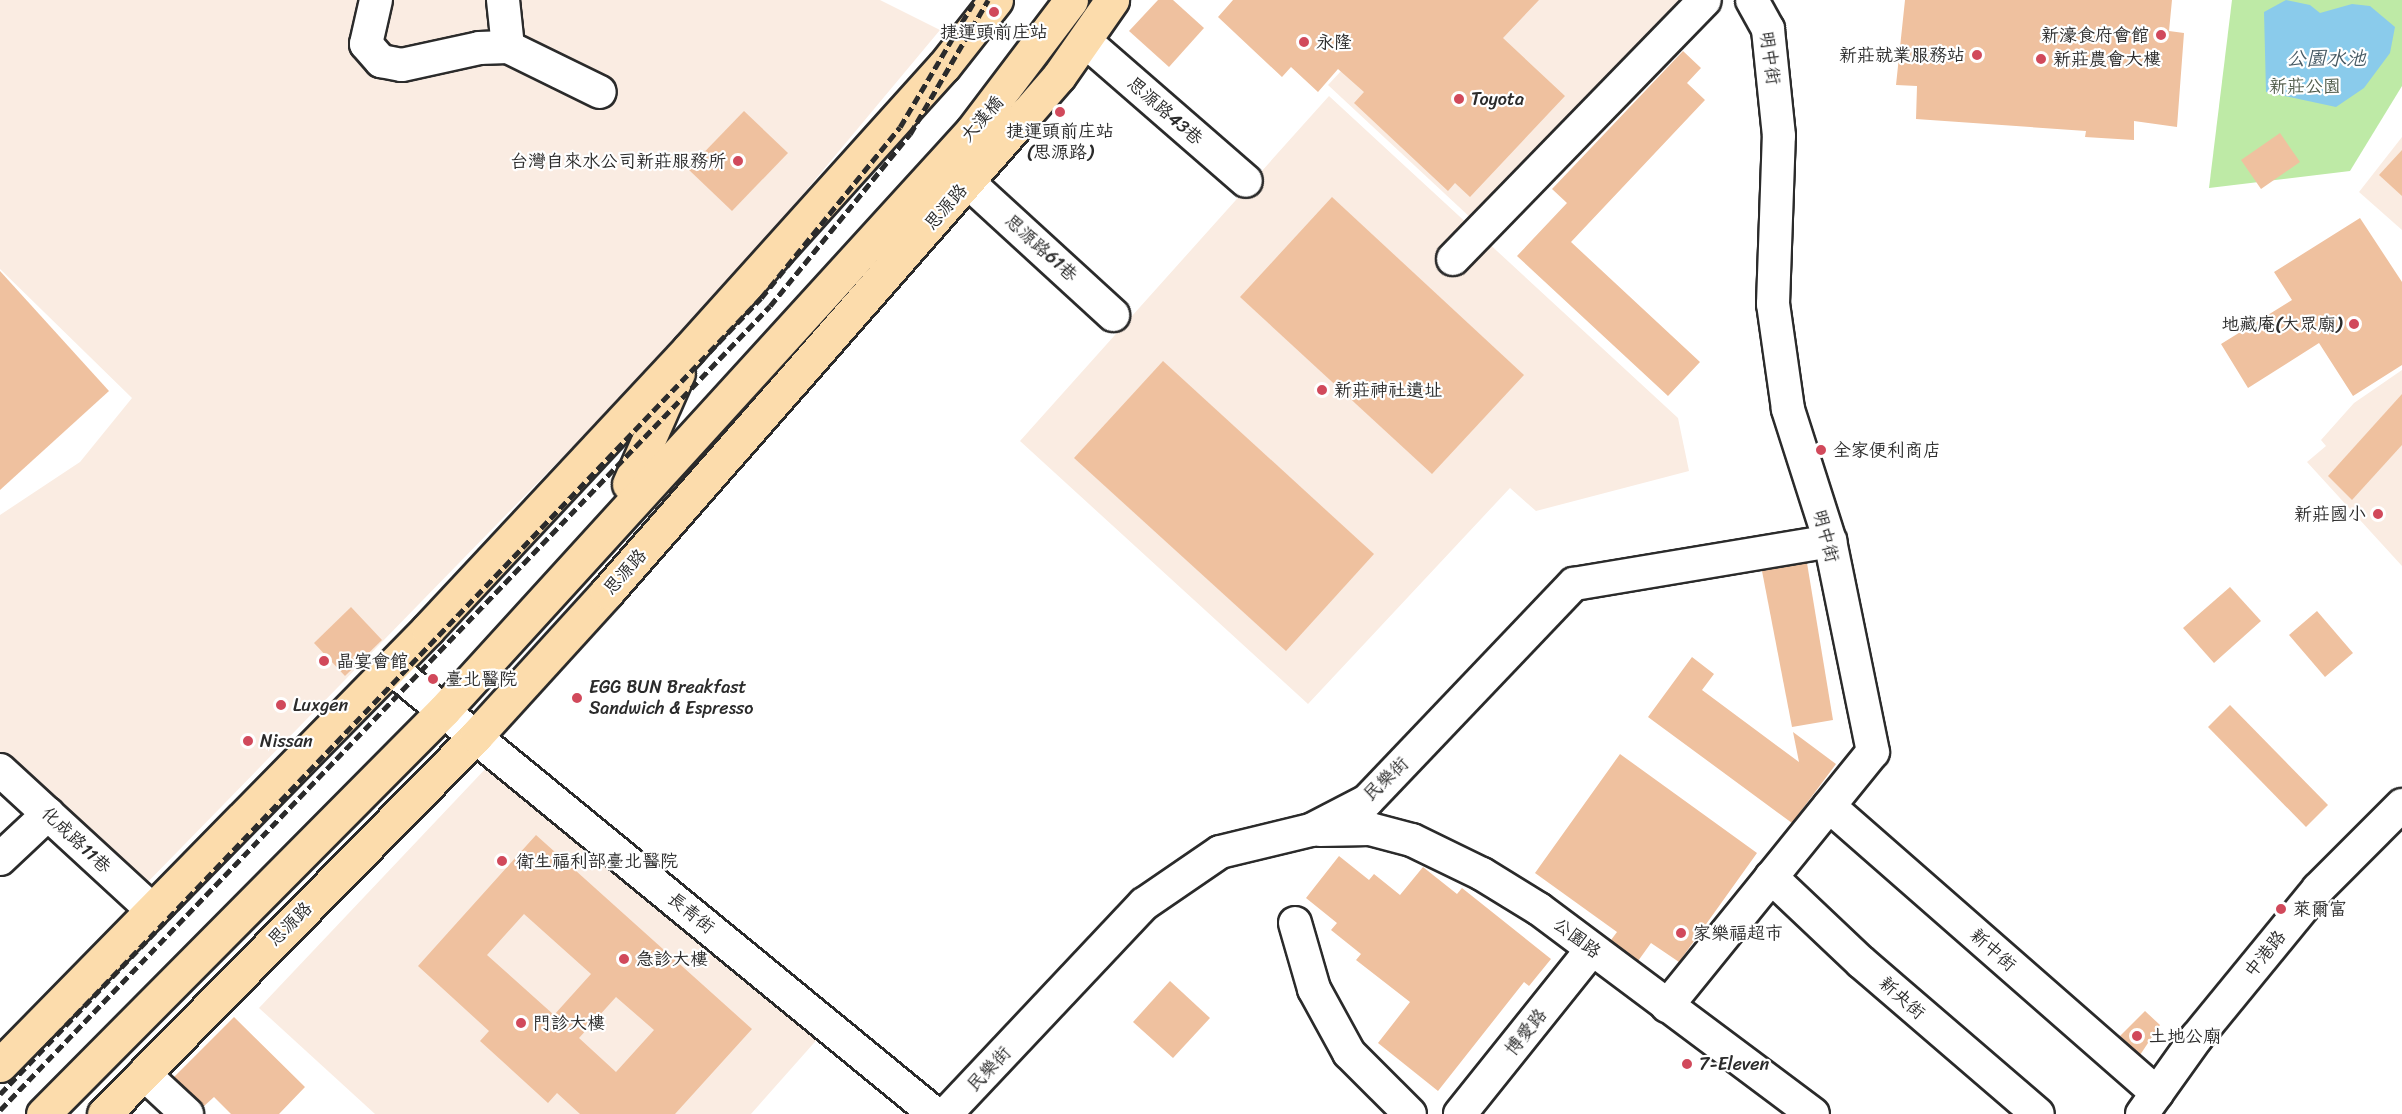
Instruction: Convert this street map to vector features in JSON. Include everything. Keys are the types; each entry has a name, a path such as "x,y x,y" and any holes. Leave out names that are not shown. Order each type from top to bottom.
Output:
{"main road":[{"path":"0,1065 390,667 688,350 944,66 996,0"},
{"name":"大漢橋","path":"874,223 968,103 1044,0"},
{"name":"大漢橋","path":"874,223 1012,82 1071,0"},
{"name":"思源路","path":"104,1114 476,736 968,182 1085,41 1112,0"},
{"path":"43,1114 695,437 874,223"},
{"path":"23,1114 437,705 629,484 874,223"},
{"path":"695,437 846,322"},
{"path":"629,484 688,350"}],"street":[{"path":"376,0 366,44 381,61 402,65 479,48 508,47 600,92"},
{"path":"503,0 508,47"},
{"path":"1453,259 1705,0"},
{"name":"明中街","path":"1667,1006 1873,752 1830,541 1785,390 1773,304 1779,136 1768,29 1752,0"},
{"name":"思源路43巷","path":"1085,41 1246,181"},
{"name":"思源路61巷","path":"968,182 1113,315"},
{"name":"民樂街","path":"946,1114 1144,904 1220,852 1311,830 1366,801 1574,584 1830,541"},
{"name":"長青街","path":"390,667 935,1114"},
{"name":"化成路11巷","path":"0,770 152,910"},
{"name":"中港路","path":"2150,1104 2197,1037 2318,889 2402,805"},
{"name":"新中街","path":"1829,806 2150,1104"},
{"path":"0,859 48,814"},
{"name":"公園路","path":"1311,830 1370,829 1412,840 1482,874 1539,909 1813,1114"},
{"name":"新央街","path":"1771,878 1861,962 2038,1114"},
{"path":"1295,923 1314,989 1349,1053 1410,1114"},
{"name":"博愛路","path":"1460,1114 1592,950"},
{"path":"144,1074 187,1114"}],"shaded area":[{"path":"0,0 880,0 940,30 707,309 140,890 0,759 0,515 80,462 132,398 0,269"},
{"path":"1407,0 1684,0 1473,220 1328,85"},
{"path":"1329,96 1678,418 1689,471 1536,511 1510,488 1308,704 1020,441"},
{"path":"2402,137 2402,230 2359,192"},
{"name":"新莊國小","path":"2402,370 2402,566 2307,462 2326,446 2321,440 2354,403"},
{"name":"衛生福利部臺北醫院","path":"489,765 821,1035 751,1114 375,1114 259,1008"}],"green space":[{"name":"新莊公園","path":"2232,0 2402,0 2402,86 2350,171 2209,188"}],"water":[{"name":"公園水池","path":"2286,0 2310,5 2320,13 2352,4 2370,6 2395,27 2390,53 2364,88 2336,107 2266,92 2264,12"}],"building":[{"path":"1158,0 1173,0 1204,28 1169,67 1129,31"},
{"name":"Toyota","path":"1233,0 1539,0 1503,38 1565,96 1470,197 1455,183 1448,191 1354,103 1364,92 1338,69 1318,92 1291,67 1282,77 1218,17"},
{"name":"新莊農會大樓","path":"1905,0 2172,0 2169,31 2184,33 2177,127 2134,121 2134,140 2085,137 2086,131 1916,119 1917,86 1896,85"},
{"path":"1683,51 1701,68 1687,83 1705,100 1571,242 1700,362 1668,396 1517,256 1567,203 1552,189"},
{"name":"台灣自來水公司新莊服務所","path":"744,111 788,153 732,211 688,169"},
{"path":"2280,133 2300,162 2261,189 2241,160"},
{"path":"2402,150 2402,196 2379,175"},
{"path":"1332,197 1524,375 1432,474 1240,297"},
{"name":"地藏庵(大眾廟)","path":"2360,218 2402,282 2402,365 2353,396 2319,343 2248,388 2221,344 2292,300 2274,272"},
{"path":"0,271 109,391 0,490"},
{"path":"1163,361 1374,554 1286,651 1074,458"},
{"path":"2402,394 2402,445 2352,500 2328,476"},
{"path":"1807,563 1833,720 1792,727 1762,571"},
{"path":"2230,587 2261,621 2214,663 2183,628"},
{"path":"351,607 382,640 345,676 314,643"},
{"path":"2317,611 2353,653 2325,677 2289,635"},
{"path":"1692,657 1714,674 1702,690 1799,762 1793,732 1836,764 1792,823 1648,717"},
{"path":"2230,705 2328,805 2306,827 2208,727"},
{"path":"1620,754 1757,853 1679,962 1651,943 1638,961 1611,940 1617,932 1535,873"},
{"name":"急診大樓","path":"536,835 752,1029 675,1114 580,1114 557,1093 548,1103 480,1041 489,1031 418,966","holes":["524,914 591,974 554,1015 487,955","616,997 654,1030 616,1072 579,1038"]},
{"path":"1339,856 1369,880 1374,874 1400,895 1423,867 1457,894 1462,888 1551,959 1529,986 1524,982 1438,1091 1378,1043 1410,1002 1356,960 1361,954 1331,930 1337,923 1306,898"},
{"path":"1170,981 1210,1018 1173,1058 1133,1022"},
{"name":"土地公廟","path":"2145,1011 2160,1025 2140,1055 2120,1036"},
{"path":"234,1017 305,1087 279,1114 231,1114 214,1097 203,1107 174,1077"}],"railway":[{"path":"0,1094 761,298 900,127 975,0"},
{"path":"0,1110 770,306 910,134 988,0"}],"place":[{"name":"捷運頭前庄站","path":"994,12"},
{"name":"新濠食府會館","path":"2161,35"},
{"name":"永隆","path":"1304,42"},
{"name":"新莊就業服務站","path":"1977,55"},
{"name":"新莊農會大樓","path":"2041,59"},
{"name":"Toyota","path":"1459,99"},
{"name":"捷運頭前庄站 (思源路)","path":"1060,112"},
{"name":"台灣自來水公司新莊服務所","path":"738,161"},
{"name":"地藏庵(大眾廟)","path":"2354,324"},
{"name":"新莊神社遺址","path":"1322,390"},
{"name":"全家便利商店","path":"1821,450"},
{"name":"新莊國小","path":"2378,514"},
{"name":"晶宴會館","path":"324,661"},
{"name":"臺北醫院","path":"433,679"},
{"name":"EGG BUN Breakfast Sandwich & Espresso","path":"577,698"},
{"name":"Luxgen","path":"281,705"},
{"name":"Nissan","path":"248,741"},
{"name":"衛生福利部臺北醫院","path":"502,861"},
{"name":"萊爾富","path":"2281,909"},
{"name":"家樂福超市","path":"1681,933"},
{"name":"急診大樓","path":"624,959"},
{"name":"門診大樓","path":"521,1023"},
{"name":"土地公廟","path":"2137,1036"},
{"name":"7-Eleven","path":"1687,1064"}]}
